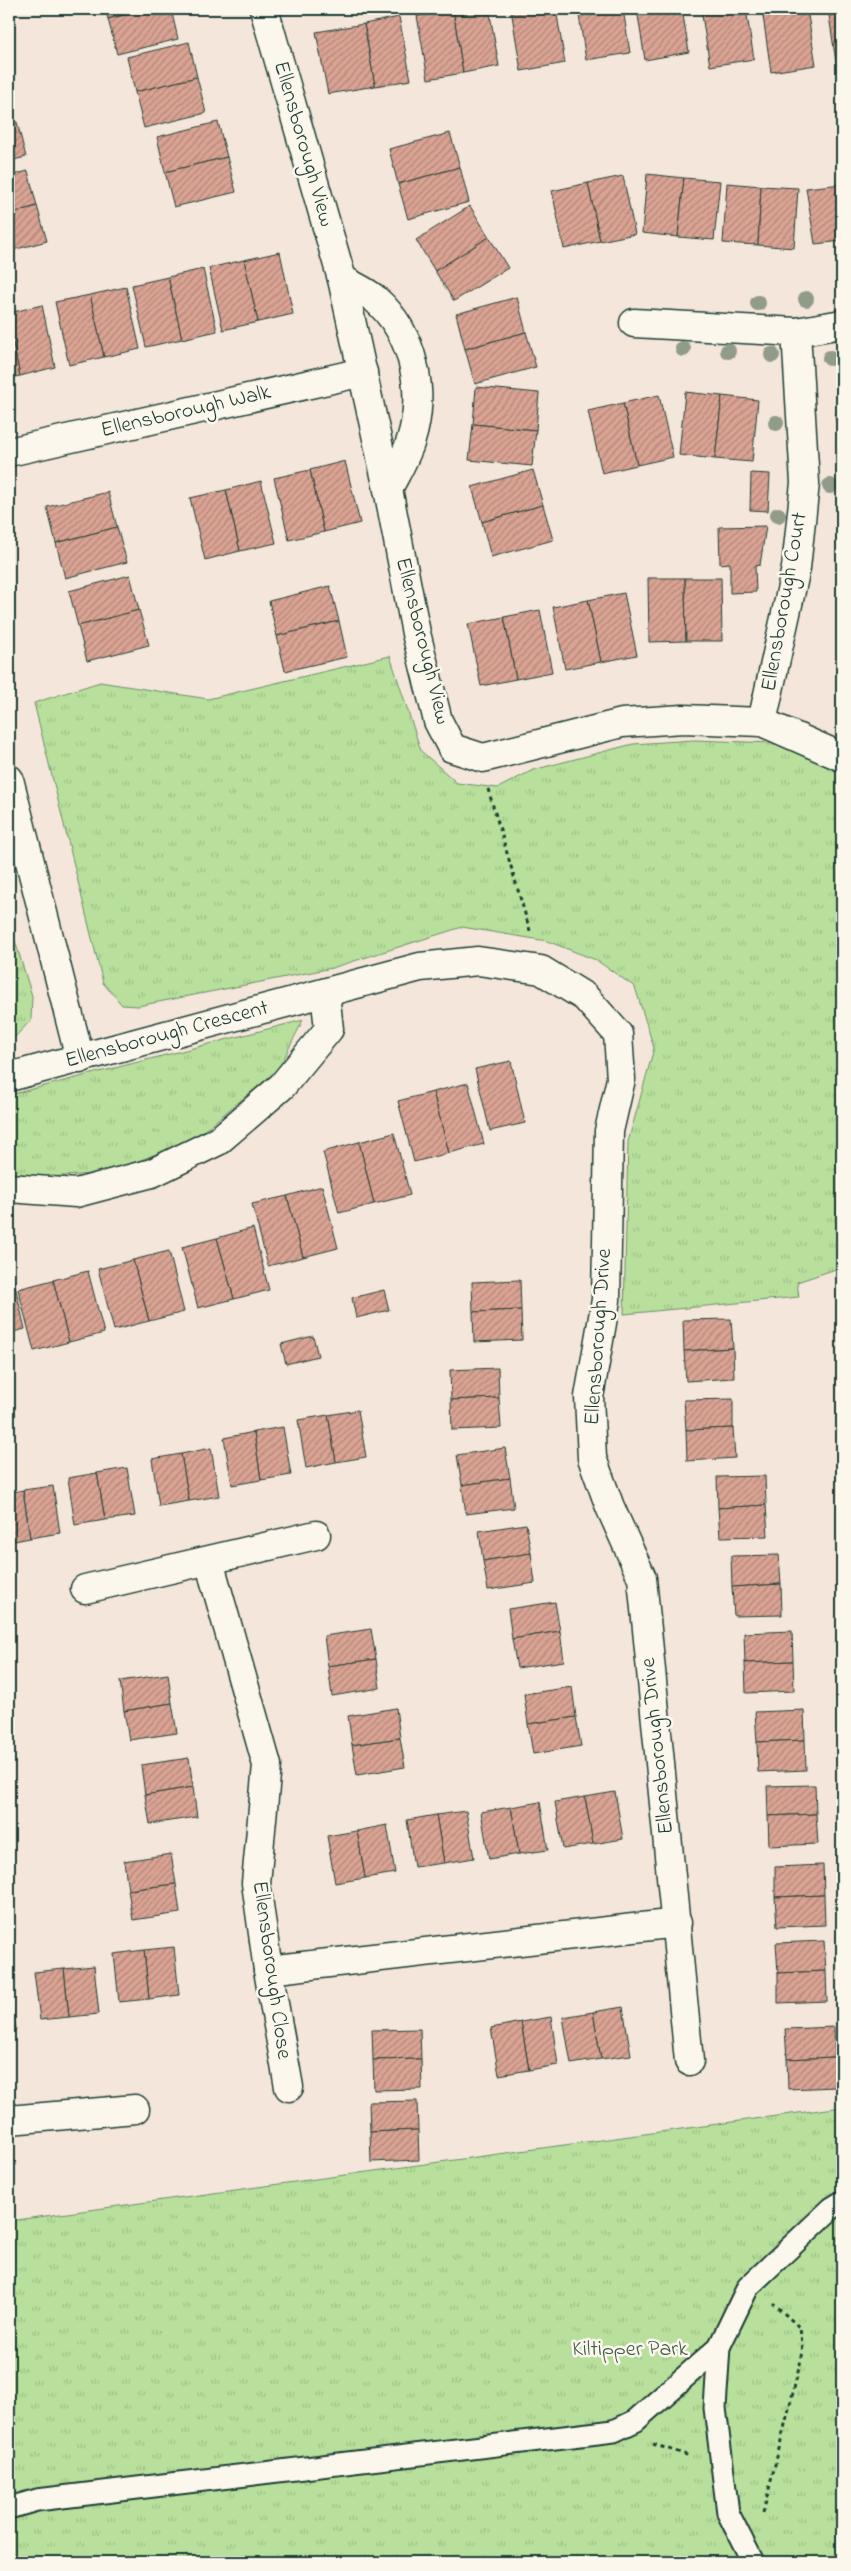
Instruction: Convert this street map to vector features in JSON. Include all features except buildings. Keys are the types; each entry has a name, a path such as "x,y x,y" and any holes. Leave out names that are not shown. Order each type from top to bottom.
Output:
{"street":[{"name":"Ellensborough View","path":"264,9 342,280 364,372 416,633 438,721 452,748 484,758 622,723 683,719 762,722 842,757"},
{"path":"342,280 375,299 398,326 413,363 418,389 411,440 388,489"},
{"path":"634,323 796,332 842,324"},
{"name":"Ellensborough Court","path":"762,722 796,568 805,483 796,332"},
{"name":"Ellensborough Walk","path":"9,452 364,372"},
{"path":"9,778 80,1059"},
{"name":"Ellensborough Crescent","path":"9,1077 420,967 478,961 541,970"},
{"name":"Ellensborough Drive","path":"541,970 585,997 618,1034 621,1079 609,1131 606,1300 589,1397 592,1458 610,1507 642,1578 689,2061"},
{"path":"9,1188 76,1192 152,1173 218,1141 282,1086 329,1029 325,993"},
{"path":"85,1589 316,1535"},
{"name":"Ellensborough Close","path":"208,1561 267,1765 256,1883 268,1970 288,2087"},
{"path":"268,1970 677,1923"},
{"path":"9,2120 135,2109"}],"lane":[{"path":"752,2560 728,2514 714,2408 719,2347 748,2288 832,2208 842,2202"},
{"path":"9,2508 38,2500 614,2432 636,2421 719,2347"}],"path":[{"path":"487,789 532,937"},
{"path":"752,2560 803,2352 800,2328 771,2301 761,2277"},
{"path":"614,2432 721,2466"}],"green space":[{"path":"390,656 421,751 457,783 498,788 533,770 633,744 694,740 774,743 842,767 842,1267 797,1282 799,1297 624,1314 628,1142 654,1048 635,987 596,960 547,941 462,927 332,968 138,1006 122,1005 103,983 34,703 100,682 208,699"},
{"path":"9,921 32,996 31,1020 13,1039 9,1040"},
{"path":"303,1020 278,1070 191,1141 106,1173 36,1178 9,1175 9,1095"},
{"name":"Kiltipper Park","path":"842,2107 842,2562 9,2562 9,2221"}]}
